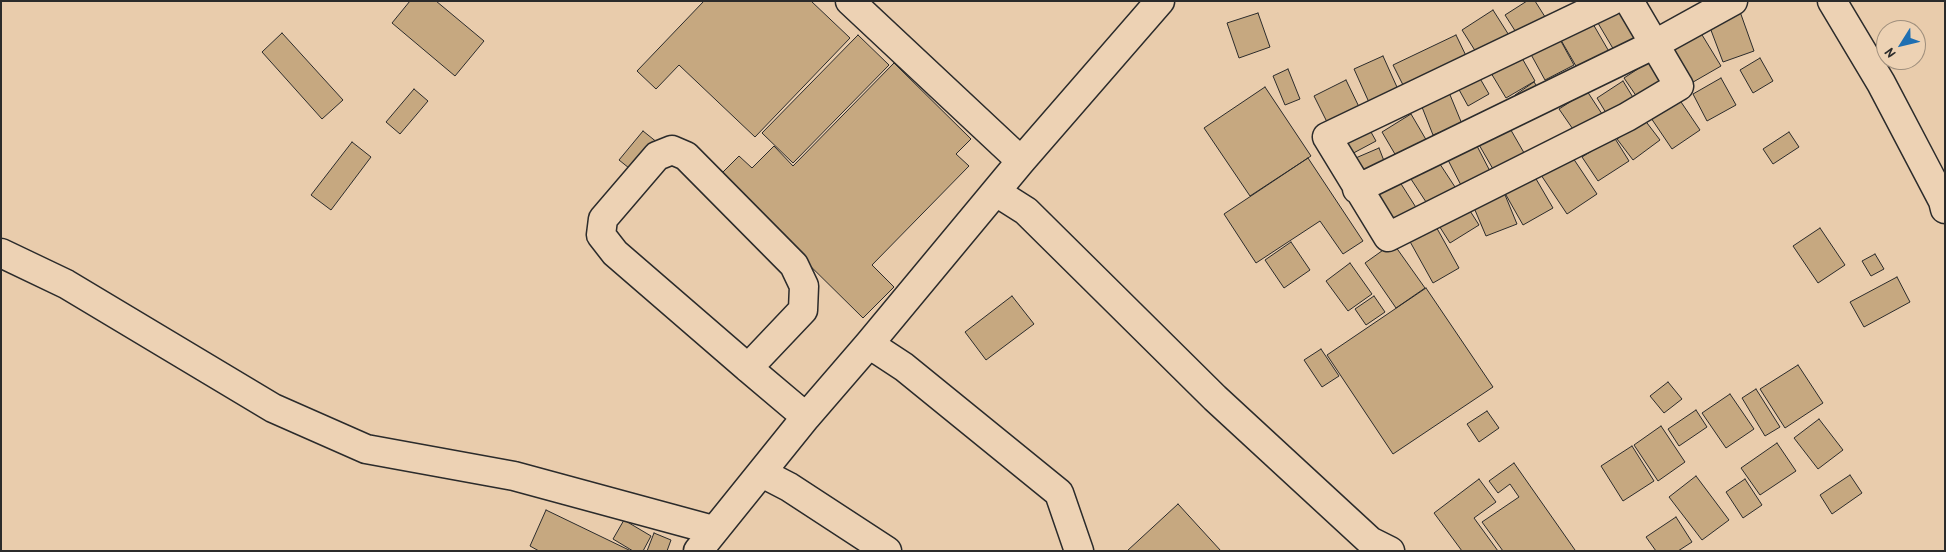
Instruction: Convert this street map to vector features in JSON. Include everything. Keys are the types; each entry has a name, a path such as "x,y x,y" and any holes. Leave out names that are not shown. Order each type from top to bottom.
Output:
{"street":[{"path":"850,1 1021,161"},
{"path":"1,254 66,284 273,408 366,449 514,476 706,540 806,417 870,344 1021,161 1160,1"},
{"path":"1611,1 1327,137 1388,237 1627,117 1679,86 1629,1"},
{"path":"1357,189 1655,44 1733,1"},
{"path":"1832,1 1881,83 1945,209"},
{"path":"748,368 803,310 804,286 794,265 686,156 672,150 657,156 603,219 601,235 615,253 748,368 806,417"},
{"path":"996,192 1026,211 1215,398 1370,541 1390,551"},
{"path":"870,344 904,367 1059,493 1079,551"},
{"path":"762,473 789,487 887,551"}],"building":[{"path":"410,1 436,1 484,41 455,76 392,23"},
{"path":"704,1 811,1 850,38 755,137 679,65 656,89 637,71"},
{"path":"1527,1 1535,1 1547,20 1519,37 1505,15"},
{"path":"1622,2 1645,42 1618,57 1595,18"},
{"path":"1738,6 1754,51 1723,62 1706,17"},
{"path":"1493,10 1512,40 1481,60 1462,30"},
{"path":"1258,13 1270,47 1239,58 1227,23"},
{"path":"1589,17 1611,55 1580,73 1558,35"},
{"path":"1696,25 1721,66 1688,85 1664,44"},
{"path":"282,33 343,100 322,119 262,52"},
{"path":"1557,34 1574,65 1545,80 1528,49"},
{"path":"858,35 889,65 793,163 762,133"},
{"path":"1456,35 1469,62 1406,91 1393,65"},
{"path":"1518,51 1535,81 1506,98 1488,68"},
{"path":"1383,56 1401,96 1372,109 1354,69"},
{"path":"1760,58 1773,81 1753,93 1740,70"},
{"path":"1650,61 1664,84 1639,100 1624,78"},
{"path":"894,63 971,139 956,154 969,166 872,265 894,287 863,318 719,176 739,156 752,168 774,146 793,166"},
{"path":"1288,69 1300,99 1285,105 1273,76"},
{"path":"1478,75 1489,94 1468,106 1457,86"},
{"path":"1721,78 1736,105 1707,121 1693,94"},
{"path":"1346,80 1361,111 1329,126 1314,96"},
{"path":"1623,81 1637,104 1611,121 1597,98"},
{"path":"1534,82 1540,91 1522,104 1515,95"},
{"path":"1265,87 1311,156 1250,196 1204,128"},
{"path":"414,89 428,101 400,134 386,122"},
{"path":"1448,90 1462,124 1433,135 1420,102"},
{"path":"1587,91 1604,117 1577,135 1559,109"},
{"path":"1679,99 1700,130 1672,149 1651,118"},
{"path":"1411,114 1428,143 1399,161 1382,132"},
{"path":"1644,119 1660,140 1633,160 1617,139"},
{"path":"1367,125 1376,141 1346,157 1337,141"},
{"path":"1508,125 1527,158 1497,176 1478,143"},
{"path":"643,131 658,143 634,172 619,160"},
{"path":"1789,132 1799,147 1773,164 1763,149"},
{"path":"1614,137 1629,161 1598,181 1582,157"},
{"path":"352,142 371,157 331,210 311,195"},
{"path":"1477,146 1493,177 1464,191 1448,160"},
{"path":"1379,148 1386,166 1359,178 1351,160"},
{"path":"1569,152 1597,194 1567,214 1539,172"},
{"path":"1434,155 1455,187 1428,205 1407,173"},
{"path":"1308,158 1363,241 1343,254 1320,221 1256,263 1224,214"},
{"path":"1532,172 1553,208 1523,225 1502,188"},
{"path":"1396,176 1417,209 1389,228 1367,194"},
{"path":"1503,190 1517,224 1486,236 1472,203"},
{"path":"1465,203 1479,225 1450,243 1436,221"},
{"path":"1434,223 1459,268 1433,283 1408,238"},
{"path":"1820,228 1845,265 1818,283 1793,246"},
{"path":"1291,242 1310,270 1284,288 1265,260"},
{"path":"1393,243 1425,288 1396,308 1365,263"},
{"path":"1875,254 1884,269 1871,276 1862,261"},
{"path":"1350,263 1372,294 1348,311 1326,281"},
{"path":"1897,277 1910,302 1864,327 1850,302"},
{"path":"1426,288 1493,387 1393,454 1327,355"},
{"path":"1012,296 1034,324 986,360 965,332"},
{"path":"1374,296 1385,312 1366,325 1355,309"},
{"path":"1321,349 1339,376 1322,387 1304,360"},
{"path":"1798,365 1823,403 1785,428 1760,389"},
{"path":"1668,382 1682,399 1664,413 1650,396"},
{"path":"1756,389 1780,427 1765,436 1742,398"},
{"path":"1730,394 1754,429 1726,448 1702,413"},
{"path":"1696,410 1707,427 1679,446 1668,429"},
{"path":"1487,411 1499,428 1479,442 1467,424"},
{"path":"1819,419 1843,450 1818,469 1794,438"},
{"path":"1661,426 1685,462 1658,481 1634,445"},
{"path":"1777,443 1796,471 1760,495 1741,468"},
{"path":"1632,446 1654,481 1623,501 1601,466"},
{"path":"1514,463 1574,551 1503,551 1482,522 1519,497 1510,484 1498,493 1489,481"},
{"path":"1850,475 1862,493 1832,514 1820,495"},
{"path":"1696,476 1729,520 1702,540 1669,497"},
{"path":"1479,479 1496,502 1474,518 1498,551 1462,551 1434,513"},
{"path":"1745,479 1762,505 1743,518 1726,492"},
{"path":"1178,504 1221,551 1127,551"},
{"path":"546,510 631,551 539,551 530,546"},
{"path":"1676,517 1692,542 1678,551 1656,551 1646,537"},
{"path":"624,520 651,536 643,551 633,551 613,539"},
{"path":"654,533 671,540 667,551 647,551"}]}
